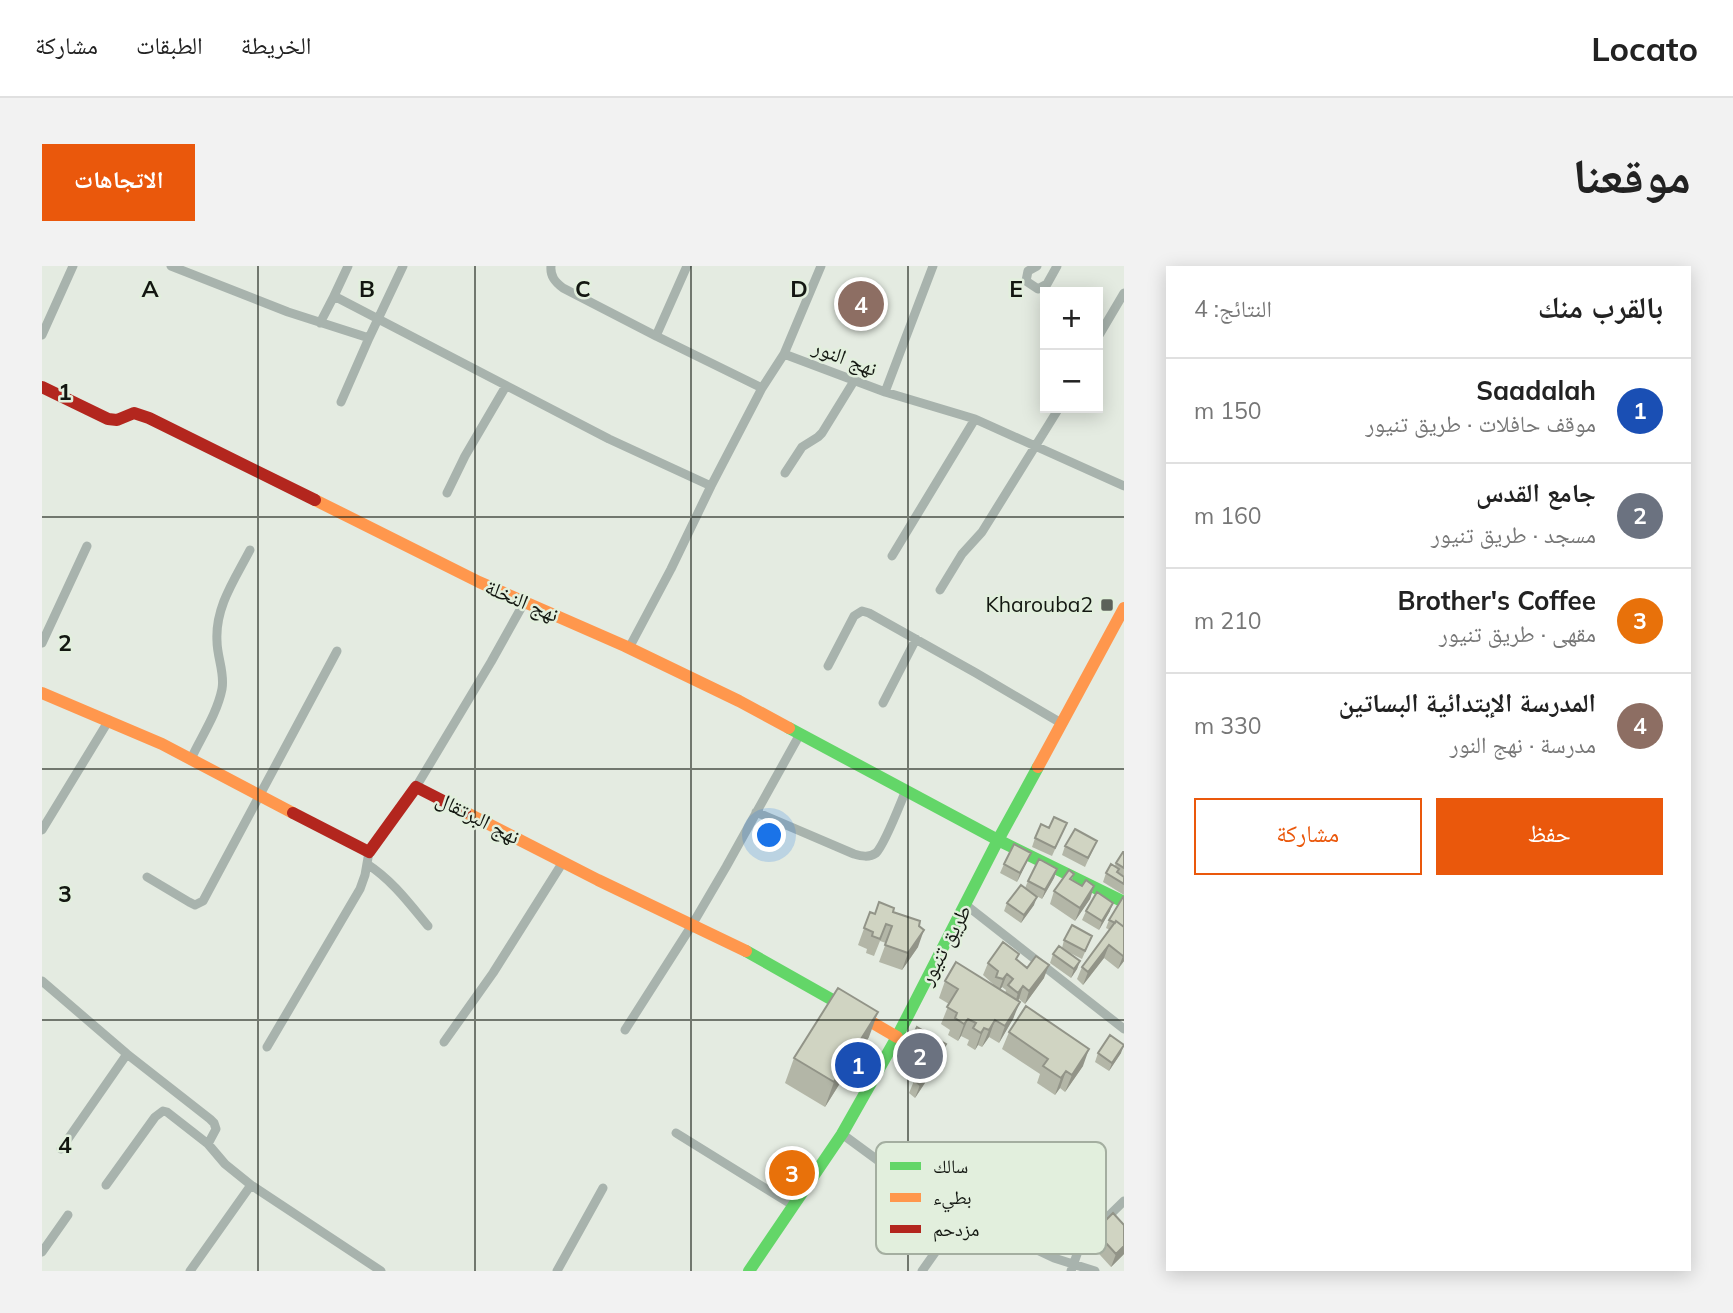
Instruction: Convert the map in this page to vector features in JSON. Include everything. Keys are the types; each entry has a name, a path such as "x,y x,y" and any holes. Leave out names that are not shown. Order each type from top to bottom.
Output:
{"street":[{"path":"42,335 73,266"},
{"path":"171,266 320,323 369,338"},
{"path":"320,323 348,266"},
{"path":"341,402 403,266"},
{"path":"551,266 554,280 563,288 762,388"},
{"path":"656,336 687,266"},
{"path":"784,354 821,266"},
{"path":"885,392 933,266"},
{"path":"1037,266 1028,271 1026,281 1038,289 1047,284 1057,266"},
{"path":"1103,329 1124,293"},
{"path":"334,296 609,439 711,486"},
{"name":"نهج النور","path":"629,648 762,388 784,354 885,392 975,419 1124,486"},
{"path":"785,473 802,447 822,433 854,381"},
{"path":"447,493 465,456 506,386"},
{"name":"نهج النخلة","path":"42,387 108,419 117,420 134,413 149,418 407,547 739,701 1065,875 1124,902"},
{"path":"940,590 962,554 982,531 1056,413"},
{"path":"892,556 975,419"},
{"path":"42,643 87,546"},
{"path":"191,759 222,690 223,675 216,641 219,614 250,550"},
{"path":"416,787 525,601"},
{"name":"طريق تنيور","path":"749,1271 842,1134 897,1037 998,840 1124,608"},
{"path":"828,666 854,616 862,611 1061,723"},
{"path":"883,703 916,639"},
{"path":"147,877 195,905 203,901 337,651"},
{"path":"42,693 162,744 368,858 428,926"},
{"path":"42,830 109,720"},
{"path":"625,1030 692,925 800,734"},
{"name":"نهج البرتقال","path":"368,858 416,787 791,975 897,1037"},
{"path":"756,812 854,854 869,856 876,853 882,843 906,790"},
{"path":"267,1047 359,889 368,858"},
{"path":"444,1042 493,973 563,862"},
{"path":"966,905 1123,1025"},
{"path":"42,981 127,1054 211,1119 216,1129 208,1144"},
{"path":"61,1149 127,1054"},
{"path":"106,1185 155,1117 163,1111 167,1112 208,1144 225,1164 251,1185 382,1271"},
{"path":"676,1133 794,1206"},
{"path":"842,1134 876,1159"},
{"path":"190,1271 251,1185"},
{"path":"557,1271 603,1188"},
{"path":"1106,1219 1124,1201"},
{"path":"42,1252 68,1215"},
{"path":"922,1271 934,1254"},
{"path":"1046,1254 1072,1268 1095,1271"}],"building":[{"path":"1054,817 1067,823 1055,848 1035,838 1041,824 1049,828"},
{"path":"1075,829 1097,841 1088,858 1065,846"},
{"path":"1014,844 1031,853 1020,873 1004,864"},
{"path":"1124,852 1124,868 1116,863"},
{"path":"1039,859 1057,869 1045,890 1028,881"},
{"path":"1111,864 1119,869 1117,872 1124,877 1124,884 1106,873"},
{"path":"1069,870 1074,874 1070,879 1082,886 1086,880 1094,886 1080,908 1054,891"},
{"path":"1021,885 1037,897 1024,915 1007,903"},
{"path":"1097,892 1113,903 1102,921 1086,911"},
{"path":"1124,898 1124,927 1109,920"},
{"path":"879,902 894,908 893,912 920,921 919,926 924,930 908,953 885,945 892,926 886,924 880,939 864,928 870,912 875,914"},
{"path":"1116,921 1124,927 1124,955 1109,945 1088,972 1082,967"},
{"path":"1072,925 1092,936 1085,951 1064,940"},
{"path":"1003,942 1019,954 1016,959 1027,968 1036,956 1049,965 1029,991 1023,986 1018,993 1008,985 1013,979 1007,974 1003,979 996,977 998,971 988,963"},
{"path":"1059,946 1080,961 1074,969 1053,954"},
{"path":"956,962 1020,1002 1005,1026 995,1020 989,1030 984,1028 981,1033 973,1028 976,1023 968,1019 964,1024 955,1018 957,1013 947,1007 958,989 945,981"},
{"path":"838,988 878,1012 834,1082 794,1058"},
{"path":"1026,1006 1089,1049 1072,1075 1066,1071 1061,1078 1043,1066 1048,1059 1009,1032"},
{"path":"917,1027 946,1044 920,1085 914,1080 923,1064 918,1061 921,1055 907,1047"},
{"path":"1110,1035 1124,1045 1112,1063 1098,1053"},
{"path":"1113,1213 1124,1225 1124,1246 1116,1254 1106,1243 1106,1220"}],"traffic: fast":[{"path":"789,728 998,840 1124,902"},
{"path":"749,1271 842,1134 897,1037 1038,767"},
{"path":"746,951 845,1007"}],"traffic: slow":[{"path":"315,500 479,582 625,646 789,728"},
{"path":"1038,767 1124,608"},
{"path":"42,693 162,744 293,813"},
{"path":"465,812 746,951"},
{"path":"861,1016 897,1037"}],"traffic: jam":[{"path":"42,387 108,419 117,420 134,413 149,418 315,500"},
{"path":"293,813 369,852 416,787 465,812"}],"place":[{"name":"المدرسة الإبتدائية البساتين","path":"861,304"},
{"name":"Kharouba2","path":"1107,605"},
{"name":"جامع القدس","path":"920,1056"},
{"name":"Saadalah","path":"858,1065"},
{"name":"Brother's Coffee","path":"792,1173"}]}
